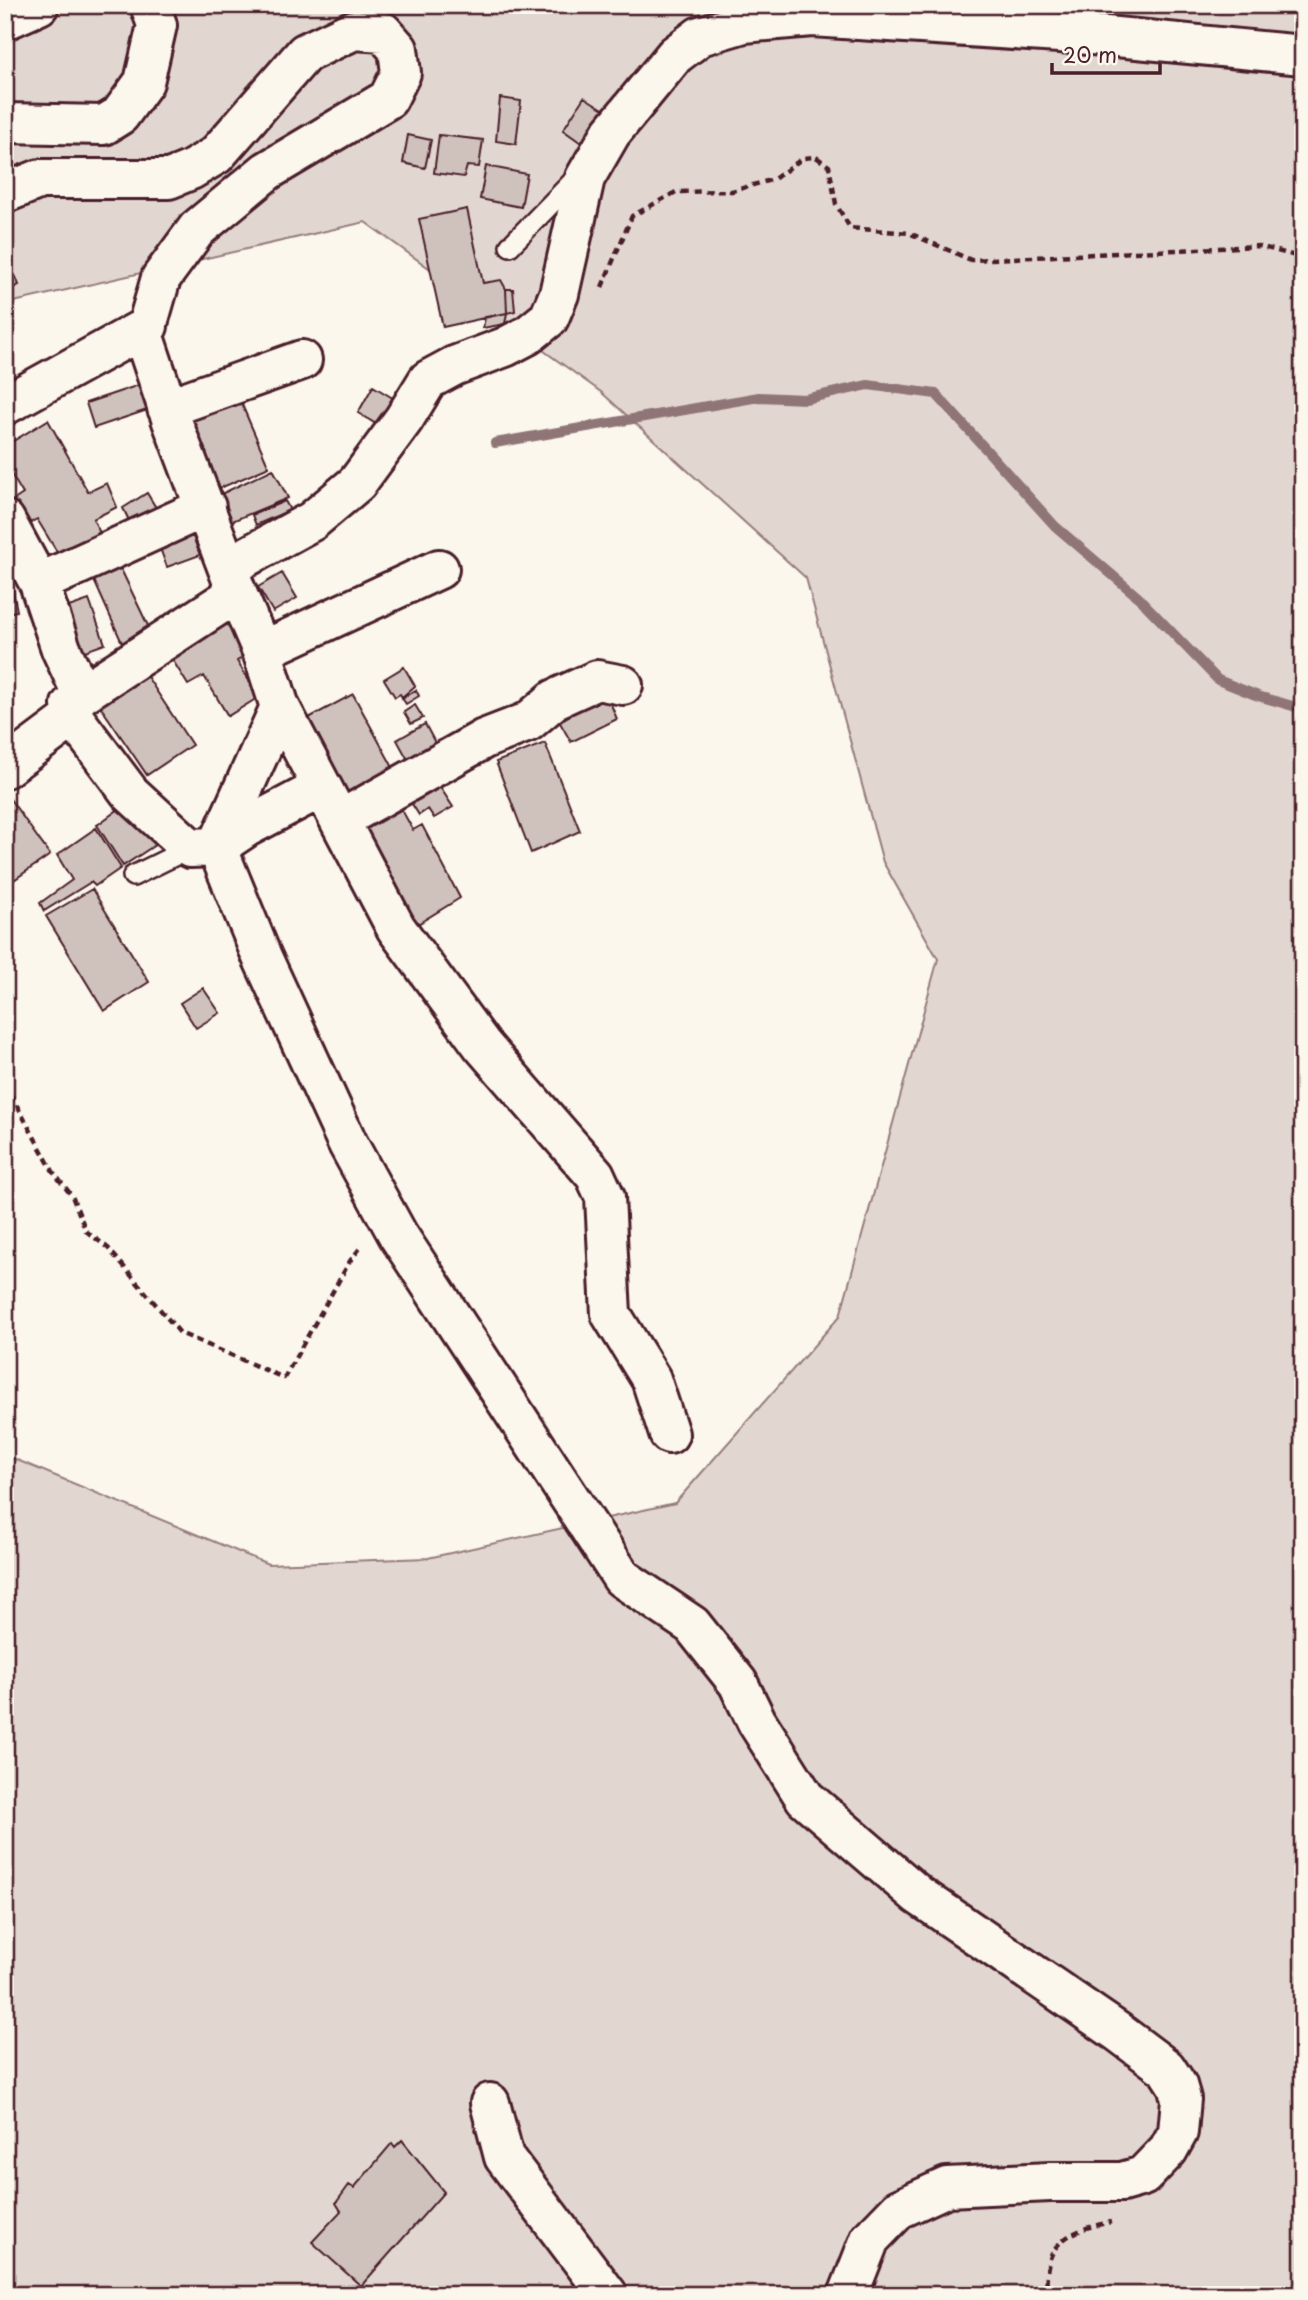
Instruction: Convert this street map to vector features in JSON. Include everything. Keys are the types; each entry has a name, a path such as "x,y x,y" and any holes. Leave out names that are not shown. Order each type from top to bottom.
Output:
{"street":[{"path":"5,20 39,5"},
{"path":"5,123 104,125 120,115 144,82 157,26 150,5"},
{"path":"5,768 233,580 358,483 428,380 528,335 549,318 559,293 586,178 611,133 675,55 700,36 744,23 812,17 1106,36 1303,55"},
{"path":"5,193 40,179 169,179 216,155 305,53 354,30 383,32 398,49 401,73 388,99 267,171 197,229 161,278 144,337 167,408 262,652 281,708 396,928 482,1045 595,1175 605,1197 611,1314 651,1379 669,1434"},
{"path":"5,405 148,326"},
{"path":"167,408 302,360"},
{"path":"24,570 206,507"},
{"path":"5,520 24,570 61,649 78,706 130,793 204,848 262,957 348,1144 387,1214 413,1259 622,1578 692,1625 738,1683 757,1722 805,1798 918,1895 1118,2032 1166,2068 1177,2085 1181,2099 1178,2132 1168,2150 1143,2176 1122,2182 947,2187 899,2209 870,2239 848,2295"},
{"path":"262,652 439,569"},
{"path":"204,848 247,827 331,804 528,722 555,699 597,680 623,685"},
{"path":"204,848 281,708"},
{"path":"490,2103 504,2157 608,2295"}],"lane":[{"path":"510,246 573,178 593,165"},
{"path":"133,876 204,848"}],"path":[{"path":"600,290 632,216 676,192 732,191 774,179 803,158 816,157 829,166 836,204 850,228 909,233 971,260 1259,246 1303,258"},
{"path":"5,1084 54,1173 72,1196 86,1231 108,1248 180,1334 284,1378 350,1261 387,1214"}],"shaded area":[{"path":"5,5 1303,5 1303,2295 5,2295 5,1455 268,1564 428,1558 675,1503 840,1316 938,959 883,862 806,578 601,392 365,222 5,304"}],"building":[{"path":"584,97 608,112 587,147 563,130"},
{"path":"500,98 521,101 516,144 496,141"},
{"path":"408,135 431,140 425,168 403,163"},
{"path":"439,135 483,140 479,167 467,166 464,177 434,173"},
{"path":"486,166 527,174 521,207 480,199"},
{"path":"467,209 483,283 501,280 506,289 507,313 443,327 419,219"},
{"path":"16,277 19,285 7,291 5,282"},
{"path":"506,289 513,289 515,311 507,313"},
{"path":"507,313 505,324 483,328 485,317"},
{"path":"142,384 150,409 94,428 86,403"},
{"path":"373,386 396,400 381,427 358,413"},
{"path":"239,398 269,467 218,489 187,420"},
{"path":"48,420 88,492 107,483 117,507 93,519 104,541 65,565 37,519 25,526 11,502 23,494 5,464 5,446"},
{"path":"273,469 288,498 230,522 219,495"},
{"path":"147,493 161,516 134,531 123,508"},
{"path":"285,501 290,510 256,525 252,515"},
{"path":"191,531 200,555 167,567 158,543"},
{"path":"118,563 151,632 123,645 92,576"},
{"path":"282,573 297,598 273,612 258,587"},
{"path":"10,575 17,611 7,613 5,576"},
{"path":"89,600 105,644 77,654 60,610"},
{"path":"225,616 248,654 237,661 259,697 228,716 204,676 188,685 167,651"},
{"path":"404,667 415,686 402,697 400,694 395,697 384,679"},
{"path":"144,672 192,745 147,775 98,703"},
{"path":"416,690 419,696 406,704 402,698"},
{"path":"353,694 396,773 350,799 307,719"},
{"path":"607,695 617,719 571,742 559,721"},
{"path":"415,705 423,718 411,724 404,712"},
{"path":"425,724 441,754 413,769 397,740"},
{"path":"545,743 580,831 531,853 496,762"},
{"path":"434,778 453,807 434,818 428,809 419,815 405,793"},
{"path":"5,792 50,855 5,886"},
{"path":"130,801 158,843 123,866 97,825"},
{"path":"398,803 413,830 422,825 460,898 416,925 359,828"},
{"path":"96,828 121,868 95,886 91,882 44,911 40,903 72,880 57,855"},
{"path":"92,889 149,982 104,1011 46,916"},
{"path":"203,988 220,1013 196,1028 180,1003"},
{"path":"402,2140 444,2192 361,2286 312,2242 341,2211 336,2203 349,2185 354,2188 392,2143 395,2147"}],"waterway":[{"path":"495,443 759,397 805,399 868,385 936,394 1055,526 1138,597 1218,680 1258,696 1303,709"}]}
